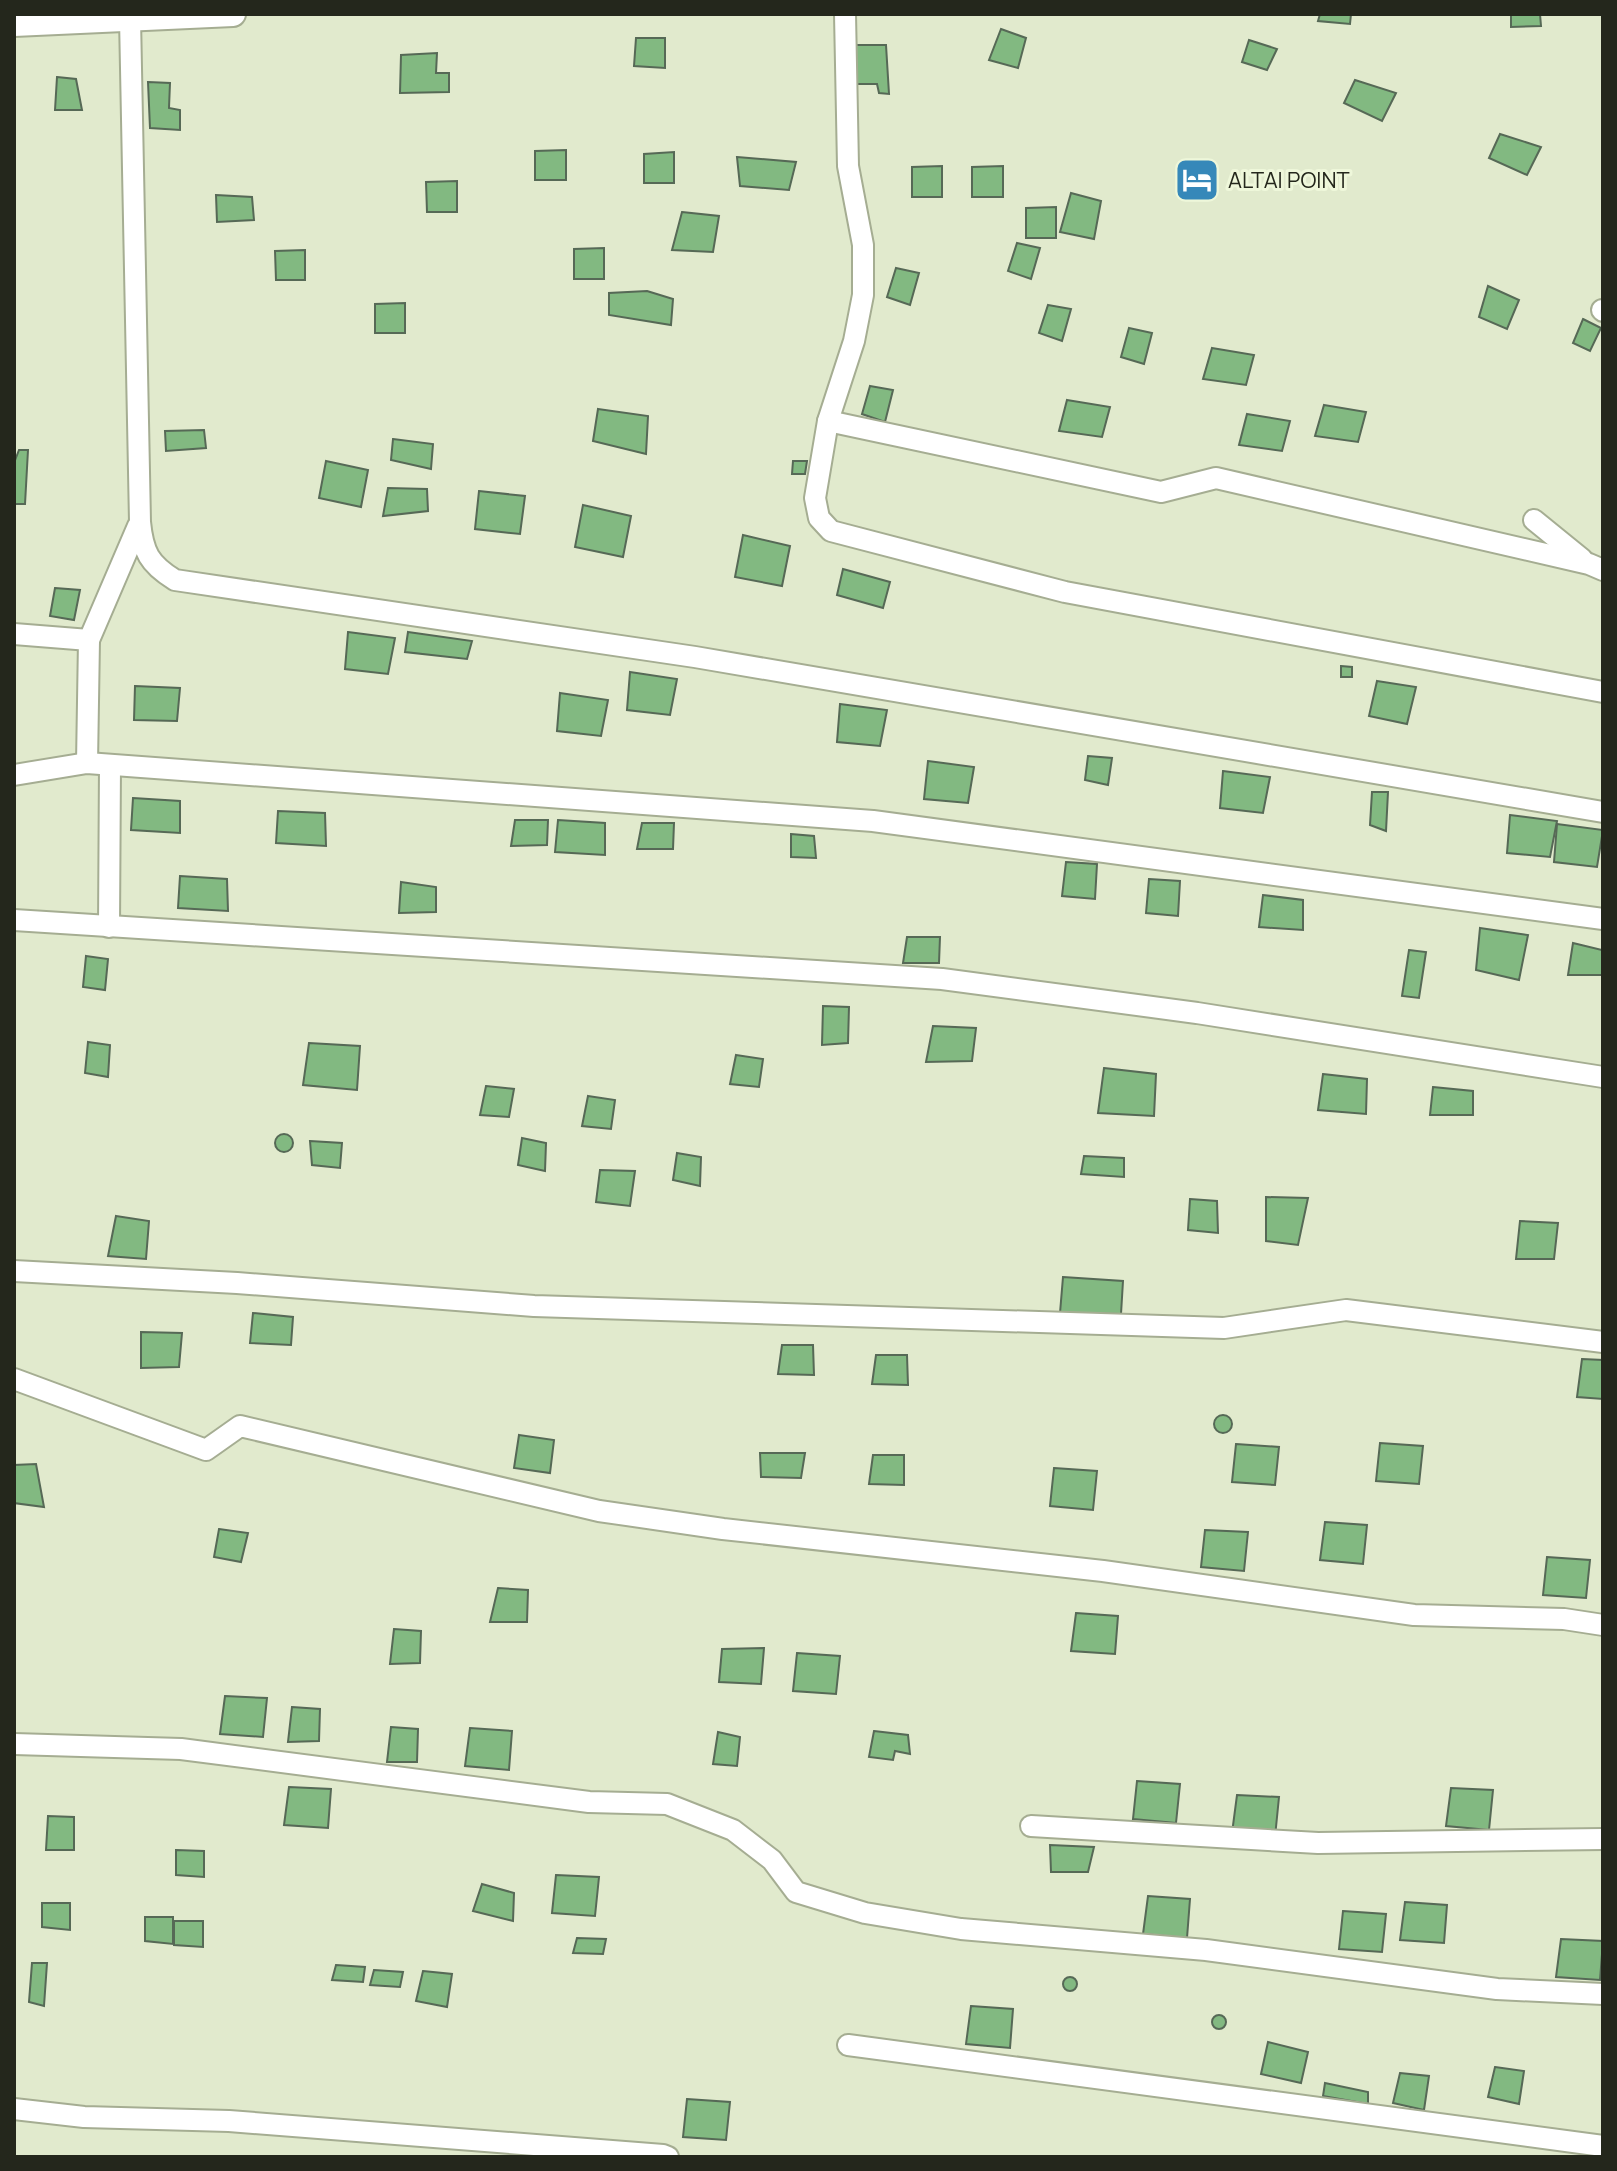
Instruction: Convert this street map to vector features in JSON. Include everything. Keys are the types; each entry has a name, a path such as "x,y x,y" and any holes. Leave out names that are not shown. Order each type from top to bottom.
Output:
{"street":[{"path":"14,24 233,14"},
{"path":"845,14 848,166 863,245 863,295 854,341 828,421 815,498 819,518 831,531 1065,592 1603,692"},
{"path":"130,18 140,522 142,544 155,568 175,580 695,657 1603,812"},
{"path":"828,421 1161,492 1216,478 1596,567"},
{"path":"1534,520 1596,567"},
{"path":"87,763 89,640 140,522"},
{"path":"14,634 89,640"},
{"path":"14,775 87,763 873,821 1603,919"},
{"path":"109,927 110,765"},
{"path":"14,920 942,979 1197,1013 1603,1077"},
{"path":"14,1271 237,1283 534,1306 1208,1328 1346,1310 1603,1342"},
{"path":"14,1379 206,1450 240,1426 599,1511 723,1529 1103,1571 1414,1615 1564,1619 1603,1625"},
{"path":"14,1744 181,1749 589,1802 667,1804 733,1830 772,1860 796,1892 865,1913 961,1929 1206,1950 1497,1989 1603,1994"},
{"path":"1031,1826 1318,1843 1603,1839"},
{"path":"848,2045 1603,2146"},
{"path":"14,2109 84,2117 229,2121 668,2157"}],"building":[{"path":"1320,14 1351,14 1350,24 1318,21"},
{"path":"1511,14 1540,14 1541,26 1511,27"},
{"path":"1001,29 1026,38 1018,68 989,60"},
{"path":"636,38 665,38 665,68 634,66"},
{"path":"1249,40 1277,49 1267,70 1242,62"},
{"path":"854,45 886,45 889,94 879,93 877,84 853,84"},
{"path":"437,53 436,73 449,73 449,92 400,93 401,55"},
{"path":"57,77 76,79 82,110 55,110"},
{"path":"1355,80 1396,93 1382,121 1344,103"},
{"path":"148,82 170,83 169,108 180,110 180,130 150,128"},
{"path":"1500,134 1541,147 1527,175 1489,158"},
{"path":"566,150 566,180 535,180 535,151"},
{"path":"674,152 674,183 644,183 644,154"},
{"path":"737,157 796,162 789,190 740,186"},
{"path":"942,166 942,197 912,197 912,167"},
{"path":"1003,166 1003,197 972,197 972,167"},
{"path":"457,181 457,212 427,212 426,182"},
{"path":"1071,193 1101,201 1094,239 1060,232"},
{"path":"216,195 252,197 254,220 217,222"},
{"path":"1056,207 1056,238 1026,238 1026,208"},
{"path":"682,212 719,216 713,252 672,250"},
{"path":"1017,243 1040,248 1031,279 1008,271"},
{"path":"604,248 604,279 574,279 574,249"},
{"path":"305,250 305,280 276,280 275,251"},
{"path":"896,268 919,273 910,305 887,297"},
{"path":"1488,286 1519,300 1507,329 1479,317"},
{"path":"647,291 673,299 671,325 609,315 609,293"},
{"path":"405,303 405,333 375,333 375,304"},
{"path":"1048,305 1071,309 1062,341 1039,333"},
{"path":"1583,319 1601,328 1590,351 1573,343"},
{"path":"1129,328 1152,333 1144,364 1121,357"},
{"path":"1212,348 1254,355 1246,385 1203,379"},
{"path":"870,386 893,390 885,422 862,414"},
{"path":"1067,400 1110,407 1102,437 1059,431"},
{"path":"1324,405 1366,412 1358,442 1315,436"},
{"path":"598,409 648,416 646,454 593,441"},
{"path":"1247,414 1290,421 1282,451 1239,445"},
{"path":"204,430 206,448 166,451 165,431"},
{"path":"393,439 433,444 431,469 391,460"},
{"path":"19,450 28,450 25,504 14,504 14,463"},
{"path":"326,461 368,470 361,507 319,498"},
{"path":"793,461 807,461 805,474 792,474"},
{"path":"388,488 427,489 428,511 383,516"},
{"path":"479,491 525,496 520,534 475,529"},
{"path":"583,505 631,516 623,557 575,547"},
{"path":"743,535 790,546 782,586 735,577"},
{"path":"843,569 890,582 883,608 837,595"},
{"path":"55,588 80,590 74,620 50,616"},
{"path":"348,632 395,638 388,674 345,669"},
{"path":"408,632 472,641 467,659 405,652"},
{"path":"1341,666 1352,667 1352,677 1341,677"},
{"path":"630,672 677,679 670,715 627,710"},
{"path":"1377,681 1416,687 1407,724 1369,716"},
{"path":"135,686 180,688 177,721 134,720"},
{"path":"560,693 608,700 601,736 557,731"},
{"path":"840,704 887,710 880,746 837,742"},
{"path":"1088,756 1112,758 1108,785 1085,780"},
{"path":"928,761 974,767 968,803 924,799"},
{"path":"1223,771 1270,777 1263,813 1220,808"},
{"path":"1372,792 1388,792 1386,831 1370,825"},
{"path":"133,798 180,801 180,833 131,830"},
{"path":"278,811 325,813 326,846 276,843"},
{"path":"1510,815 1557,821 1550,857 1507,853"},
{"path":"515,820 548,820 547,845 511,846"},
{"path":"558,820 605,823 605,855 555,852"},
{"path":"642,823 674,823 673,849 637,849"},
{"path":"1557,824 1603,830 1597,867 1554,862"},
{"path":"791,834 814,836 816,858 791,857"},
{"path":"1066,862 1097,864 1095,899 1062,896"},
{"path":"180,876 227,879 228,911 178,908"},
{"path":"1149,879 1180,881 1178,916 1146,913"},
{"path":"401,882 436,887 436,912 399,913"},
{"path":"1263,895 1303,900 1303,930 1259,927"},
{"path":"1480,928 1528,935 1519,980 1476,970"},
{"path":"907,937 940,937 939,963 903,963"},
{"path":"1573,943 1602,950 1602,975 1568,975"},
{"path":"1409,950 1426,952 1419,998 1402,996"},
{"path":"86,956 108,959 105,990 83,987"},
{"path":"823,1006 849,1007 848,1043 822,1045"},
{"path":"933,1026 976,1028 972,1061 926,1062"},
{"path":"88,1042 110,1045 108,1077 85,1073"},
{"path":"309,1043 360,1046 357,1090 303,1085"},
{"path":"736,1055 763,1059 759,1087 730,1084"},
{"path":"1104,1068 1156,1074 1154,1116 1098,1113"},
{"path":"1323,1074 1367,1079 1366,1114 1318,1110"},
{"path":"486,1086 514,1089 509,1117 480,1115"},
{"path":"1433,1087 1473,1091 1473,1115 1430,1115"},
{"path":"588,1096 615,1100 611,1129 582,1126"},
{"path":"284,1134 293,1143 284,1152 275,1143"},
{"path":"522,1138 546,1143 545,1171 518,1165"},
{"path":"310,1141 342,1143 340,1168 312,1165"},
{"path":"677,1153 701,1157 700,1186 673,1180"},
{"path":"1084,1156 1124,1158 1124,1177 1081,1174"},
{"path":"600,1170 635,1171 630,1206 596,1202"},
{"path":"1266,1197 1308,1198 1298,1245 1266,1241"},
{"path":"1190,1199 1217,1201 1218,1233 1188,1230"},
{"path":"116,1216 149,1221 146,1259 108,1256"},
{"path":"1520,1221 1558,1223 1554,1259 1516,1259"},
{"path":"1063,1277 1123,1281 1121,1314 1060,1313"},
{"path":"253,1313 293,1317 291,1345 250,1343"},
{"path":"141,1332 182,1333 179,1367 141,1368"},
{"path":"782,1345 813,1345 814,1375 778,1374"},
{"path":"876,1355 907,1355 908,1385 872,1384"},
{"path":"1582,1359 1603,1360 1603,1399 1577,1397"},
{"path":"1223,1415 1232,1424 1223,1433 1214,1424"},
{"path":"519,1435 554,1440 550,1473 514,1468"},
{"path":"1380,1443 1423,1446 1419,1484 1376,1481"},
{"path":"1236,1444 1279,1447 1275,1485 1232,1482"},
{"path":"760,1453 805,1453 801,1478 761,1477"},
{"path":"873,1455 904,1455 904,1485 869,1484"},
{"path":"36,1464 44,1507 14,1503 14,1465"},
{"path":"1054,1468 1097,1471 1093,1510 1050,1506"},
{"path":"1325,1522 1367,1525 1363,1564 1320,1560"},
{"path":"219,1529 248,1533 241,1562 214,1557"},
{"path":"1205,1530 1248,1532 1244,1571 1201,1567"},
{"path":"1547,1557 1590,1560 1586,1598 1543,1595"},
{"path":"498,1588 528,1590 527,1622 490,1622"},
{"path":"1076,1613 1118,1616 1115,1654 1071,1651"},
{"path":"394,1629 421,1631 420,1663 390,1664"},
{"path":"764,1648 761,1684 719,1682 722,1649"},
{"path":"797,1653 840,1656 836,1694 793,1691"},
{"path":"225,1696 267,1698 263,1737 220,1734"},
{"path":"292,1707 320,1709 319,1741 288,1742"},
{"path":"391,1727 418,1729 417,1762 387,1762"},
{"path":"470,1728 512,1731 509,1770 465,1766"},
{"path":"874,1731 908,1735 910,1754 895,1751 893,1760 869,1757"},
{"path":"718,1732 740,1737 737,1766 713,1764"},
{"path":"1137,1781 1180,1784 1176,1823 1133,1819"},
{"path":"289,1787 331,1789 328,1828 284,1825"},
{"path":"1451,1788 1493,1790 1489,1830 1446,1826"},
{"path":"1237,1795 1279,1797 1275,1837 1232,1833"},
{"path":"48,1816 74,1817 74,1850 46,1850"},
{"path":"1050,1845 1094,1847 1088,1872 1051,1872"},
{"path":"176,1850 204,1851 204,1877 176,1875"},
{"path":"556,1875 599,1877 595,1916 552,1913"},
{"path":"482,1884 514,1893 513,1921 473,1911"},
{"path":"1148,1896 1190,1899 1187,1938 1143,1934"},
{"path":"1405,1902 1447,1905 1444,1943 1400,1940"},
{"path":"42,1903 70,1903 70,1930 42,1927"},
{"path":"1343,1911 1386,1914 1382,1952 1339,1949"},
{"path":"145,1917 173,1917 173,1944 145,1941"},
{"path":"174,1921 203,1921 203,1947 174,1945"},
{"path":"577,1938 606,1939 603,1954 573,1953"},
{"path":"1561,1939 1603,1941 1600,1980 1556,1977"},
{"path":"32,1963 47,1963 44,2006 29,2002"},
{"path":"336,1965 365,1967 363,1982 332,1980"},
{"path":"374,1970 403,1972 400,1987 370,1985"},
{"path":"423,1971 452,1974 447,2007 416,2001"},
{"path":"1070,1977 1077,1984 1070,1991 1063,1984"},
{"path":"971,2006 1013,2009 1010,2048 966,2044"},
{"path":"1219,2015 1226,2022 1219,2029 1212,2022"},
{"path":"1268,2042 1308,2052 1301,2083 1261,2074"},
{"path":"1495,2067 1524,2071 1519,2104 1488,2097"},
{"path":"1400,2073 1429,2076 1424,2110 1393,2103"},
{"path":"1325,2083 1368,2092 1368,2104 1323,2096"},
{"path":"687,2099 730,2102 726,2140 683,2137"}],"place":[{"name":"ALTAI POINT","path":"1197,180"}]}
